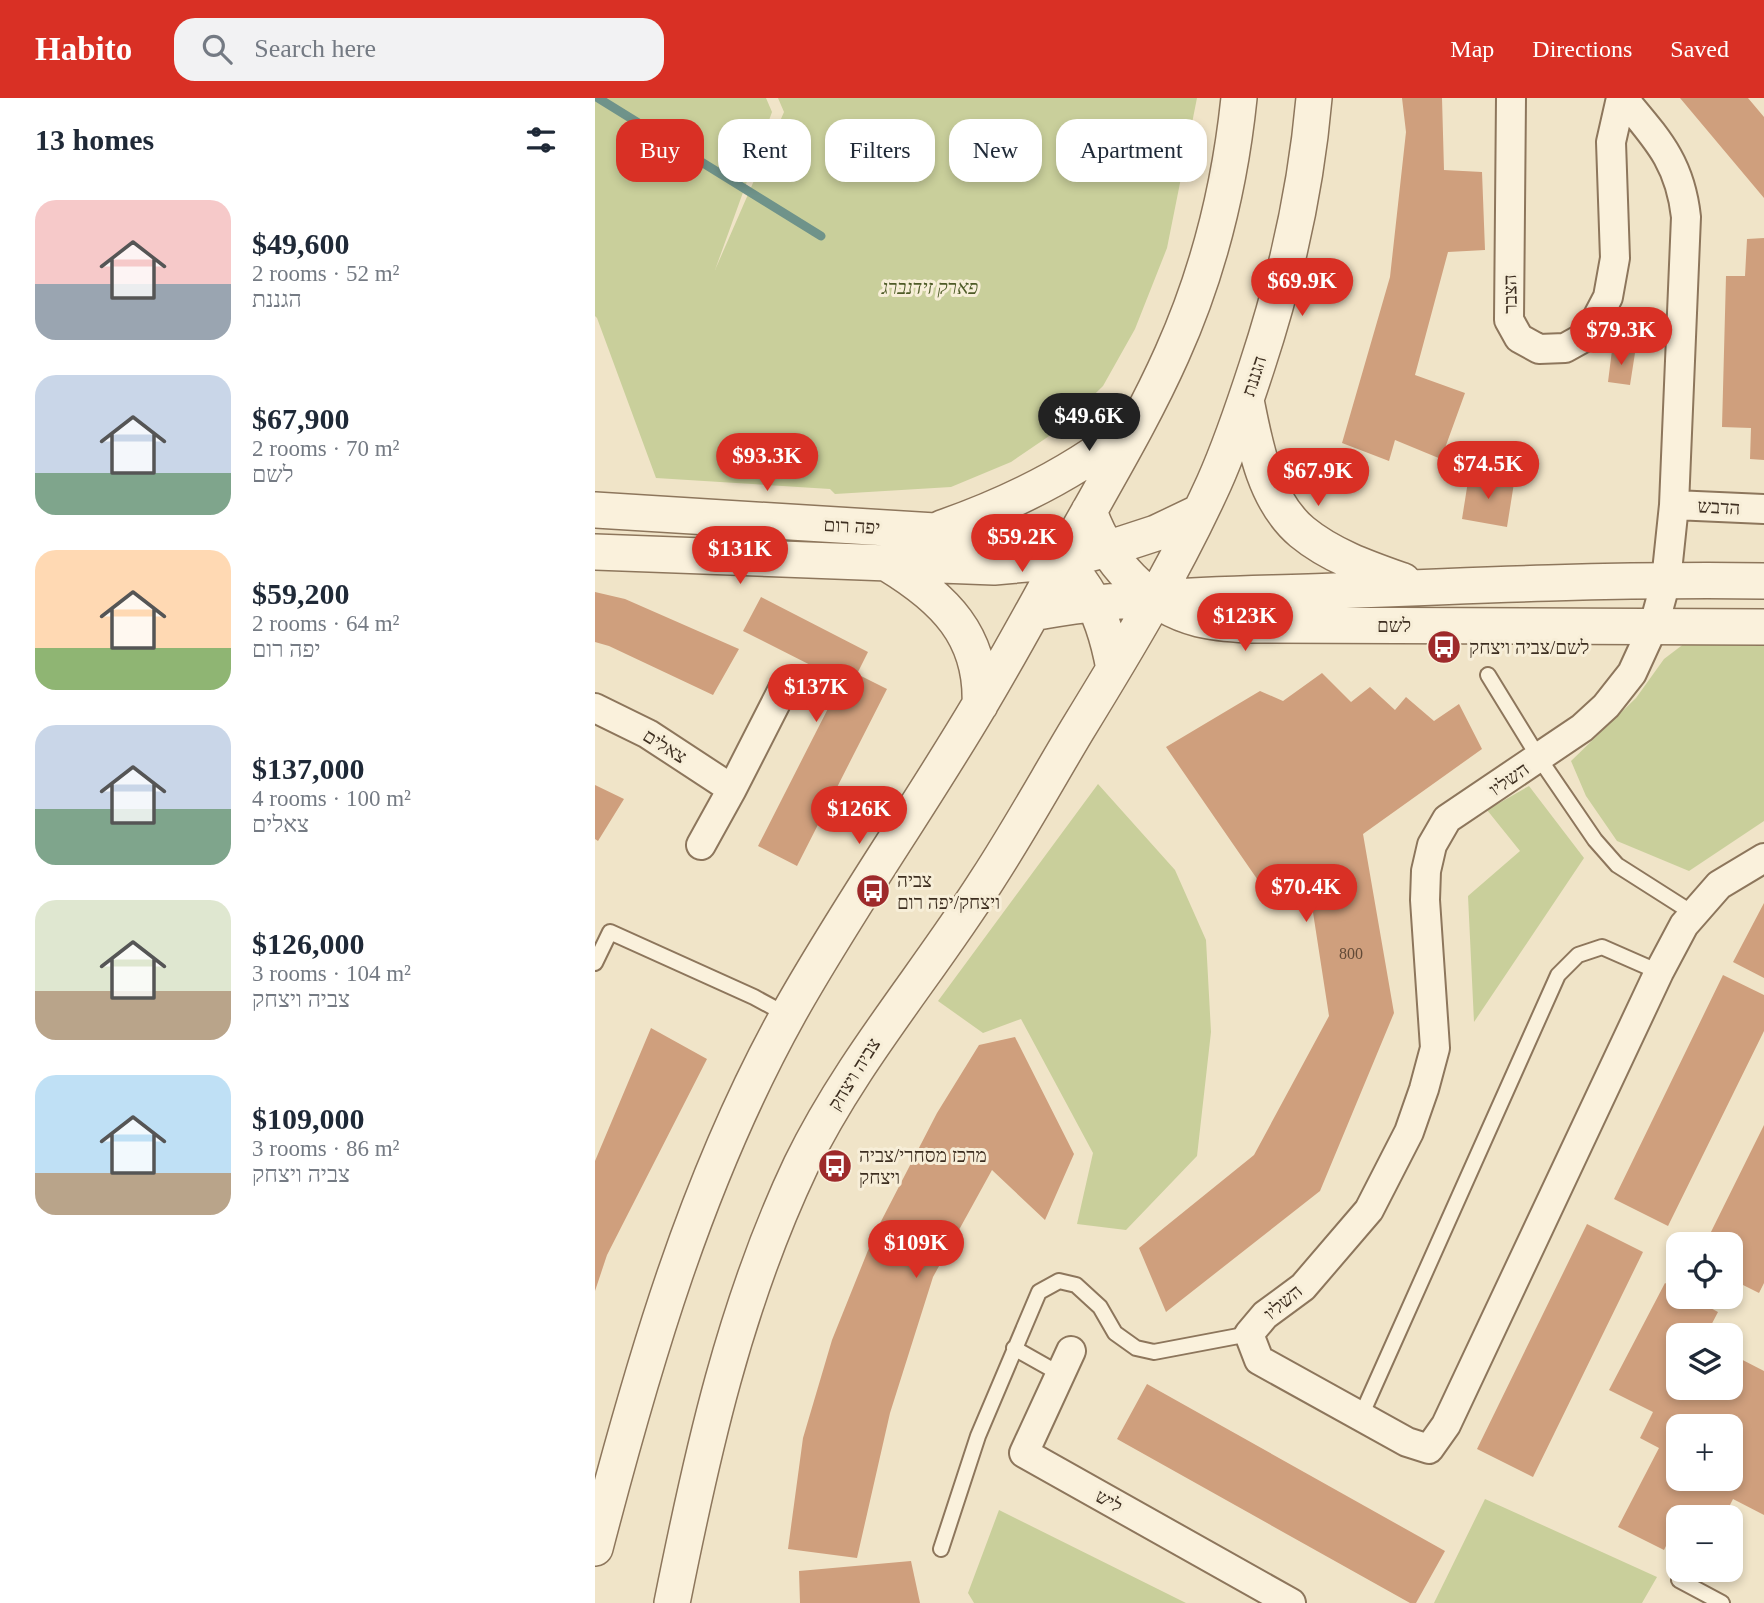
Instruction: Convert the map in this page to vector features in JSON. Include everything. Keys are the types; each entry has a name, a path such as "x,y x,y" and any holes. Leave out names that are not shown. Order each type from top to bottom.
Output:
{"street":[{"path":"595,1548 628,1422 699,1203 739,1111 788,1015 980,705 1138,422 1172,353 1196,293 1223,190 1239,98"},
{"name":"הגננת","path":"1155,598 1200,512 1231,443 1246,399 1285,276 1299,211 1314,98"},
{"name":"הצבר","path":"1511,98 1509,320 1519,338 1539,349 1565,348 1583,338 1608,297 1615,258 1611,142 1622,98"},
{"name":"הצבר","path":"1622,98 1663,145 1675,170 1686,217 1674,505 1666,581"},
{"path":"1246,399 1261,464 1272,491 1289,518 1302,532 1325,548 1368,568 1420,587"},
{"path":"935,531 1040,485 1098,451 1138,422"},
{"name":"הדבש","path":"1674,505 1764,509"},
{"name":"יפה רום","path":"595,510 991,535 1023,541 1039,547 1061,561 1086,586 1104,625 1114,668"},
{"name":"לשם","path":"1089,511 1107,550 1126,573 1155,598 1175,611 1192,617 1233,624 1764,626"},
{"name":"יפה רום","path":"595,552 986,567 1061,561 1107,550 1156,533 1200,512"},
{"path":"888,564 937,598 964,632 979,672 980,705"},
{"name":"לשם","path":"1032,614 1095,603 1155,598 1420,587 1764,580"},
{"name":"השליו","path":"1666,581 1654,625 1632,673 1606,706 1582,728 1447,819 1432,845 1426,871 1425,900 1435,1048 1424,1089 1409,1132 1369,1210 1303,1287 1265,1315 1249,1334 1259,1360 1407,1442 1429,1449 1446,1425 1659,972 1685,925 1719,885 1764,858"},
{"name":"צביה ויצחק","path":"672,1603 692,1501 726,1360 768,1242 801,1165 844,1086 989,878 1155,598"},
{"path":"701,845 784,687"},
{"name":"צאלים","path":"595,708 648,734 732,789"},
{"name":"ליש","path":"1066,1362 1024,1453 1291,1603"}],"lane":[{"path":"1488,675 1539,758 1595,840 1617,865 1694,914"},
{"path":"595,963 610,932 788,1015"},
{"path":"1361,1416 1558,975 1578,955 1602,947 1659,972"},
{"path":"941,1549 978,1436 1039,1292 1059,1281 1076,1285 1100,1307 1115,1333 1136,1348 1154,1352 1249,1334"},
{"path":"1014,1348 1066,1362"},
{"path":"1683,1582 1722,1603"}],"green space":[{"name":"פארק זידנברג","path":"595,98 766,98 772,112 769,119 718,119 718,182 747,182 715,270 753,182 811,182 811,119 781,119 784,112 778,98 1197,98 1193,119 1056,119 1056,182 1180,182 1167,248 1135,329 1103,386 1058,430 1011,462 951,487 835,494 830,489 656,478 595,316"},
{"path":"1764,642 1764,821 1689,871 1617,841 1586,796 1571,761 1636,698 1664,659 1685,643"},
{"path":"1098,784 1175,870 1206,940 1211,1032 1197,1156 1126,1230 1077,1224 1093,1153 1021,1019 983,1033 938,1001"},
{"path":"1529,786 1584,858 1474,1022 1468,896 1520,851 1487,810"},
{"path":"1485,1499 1657,1577 1642,1603 1434,1603"},
{"path":"999,1510 1186,1603 974,1603 968,1593"}],"building":[{"path":"1402,98 1442,98 1444,170 1482,172 1485,250 1448,252 1415,375 1465,393 1441,459 1395,440 1389,461 1342,443 1390,277 1406,132"},
{"path":"1680,98 1748,98 1764,117 1764,198"},
{"path":"1764,238 1764,460 1750,459 1751,428 1722,427 1726,276 1745,276 1747,239"},
{"path":"1612,350 1635,353 1630,385 1608,382"},
{"path":"1469,475 1514,483 1507,527 1462,519"},
{"path":"595,592 625,599 739,649 713,695 595,642"},
{"path":"761,597 868,652 857,674 887,689 797,866 758,846 842,681 743,631"},
{"path":"1322,673 1351,702 1370,687 1395,710 1406,697 1434,721 1459,704 1482,749 1363,834 1394,1013 1320,1191 1166,1312 1139,1248 1254,1155 1329,1016 1310,893 1264,889 1166,747 1260,691 1283,701"},
{"path":"595,785 624,799 598,841 595,839"},
{"path":"1764,903 1764,978 1733,962"},
{"path":"1723,975 1764,995 1764,1031 1668,1226 1614,1199"},
{"path":"651,1028 707,1059 607,1255 595,1291 595,1161"},
{"path":"1015,1037 1074,1154 1045,1220 992,1170 933,1277 890,1413 857,1558 788,1549 803,1438 832,1340 875,1233 937,1113 979,1045"},
{"path":"1764,1125 1764,1283 1759,1293 1743,1285 1743,1232 1711,1232"},
{"path":"1587,1224 1643,1252 1533,1477 1477,1449"},
{"path":"1665,1283 1666,1309 1712,1309 1718,1312 1712,1323 1666,1323 1666,1400 1743,1400 1743,1360 1764,1371 1764,1515 1733,1499 1730,1505 1666,1505 1664,1550 1618,1527 1659,1448 1640,1438 1653,1412 1609,1390"},
{"path":"1147,1384 1445,1551 1416,1603 1410,1603 1117,1439"},
{"path":"911,1561 920,1603 800,1603 799,1571"}],"waterway":[{"path":"598,98 821,236"}],"place":[{"name":"לשם/צביה ויצחק","path":"1444,647"},
{"name":"צביה ויצחק/יפה רום","path":"873,891"},
{"name":"מרכז מסחרי/צביה ויצחק","path":"835,1166"}]}
